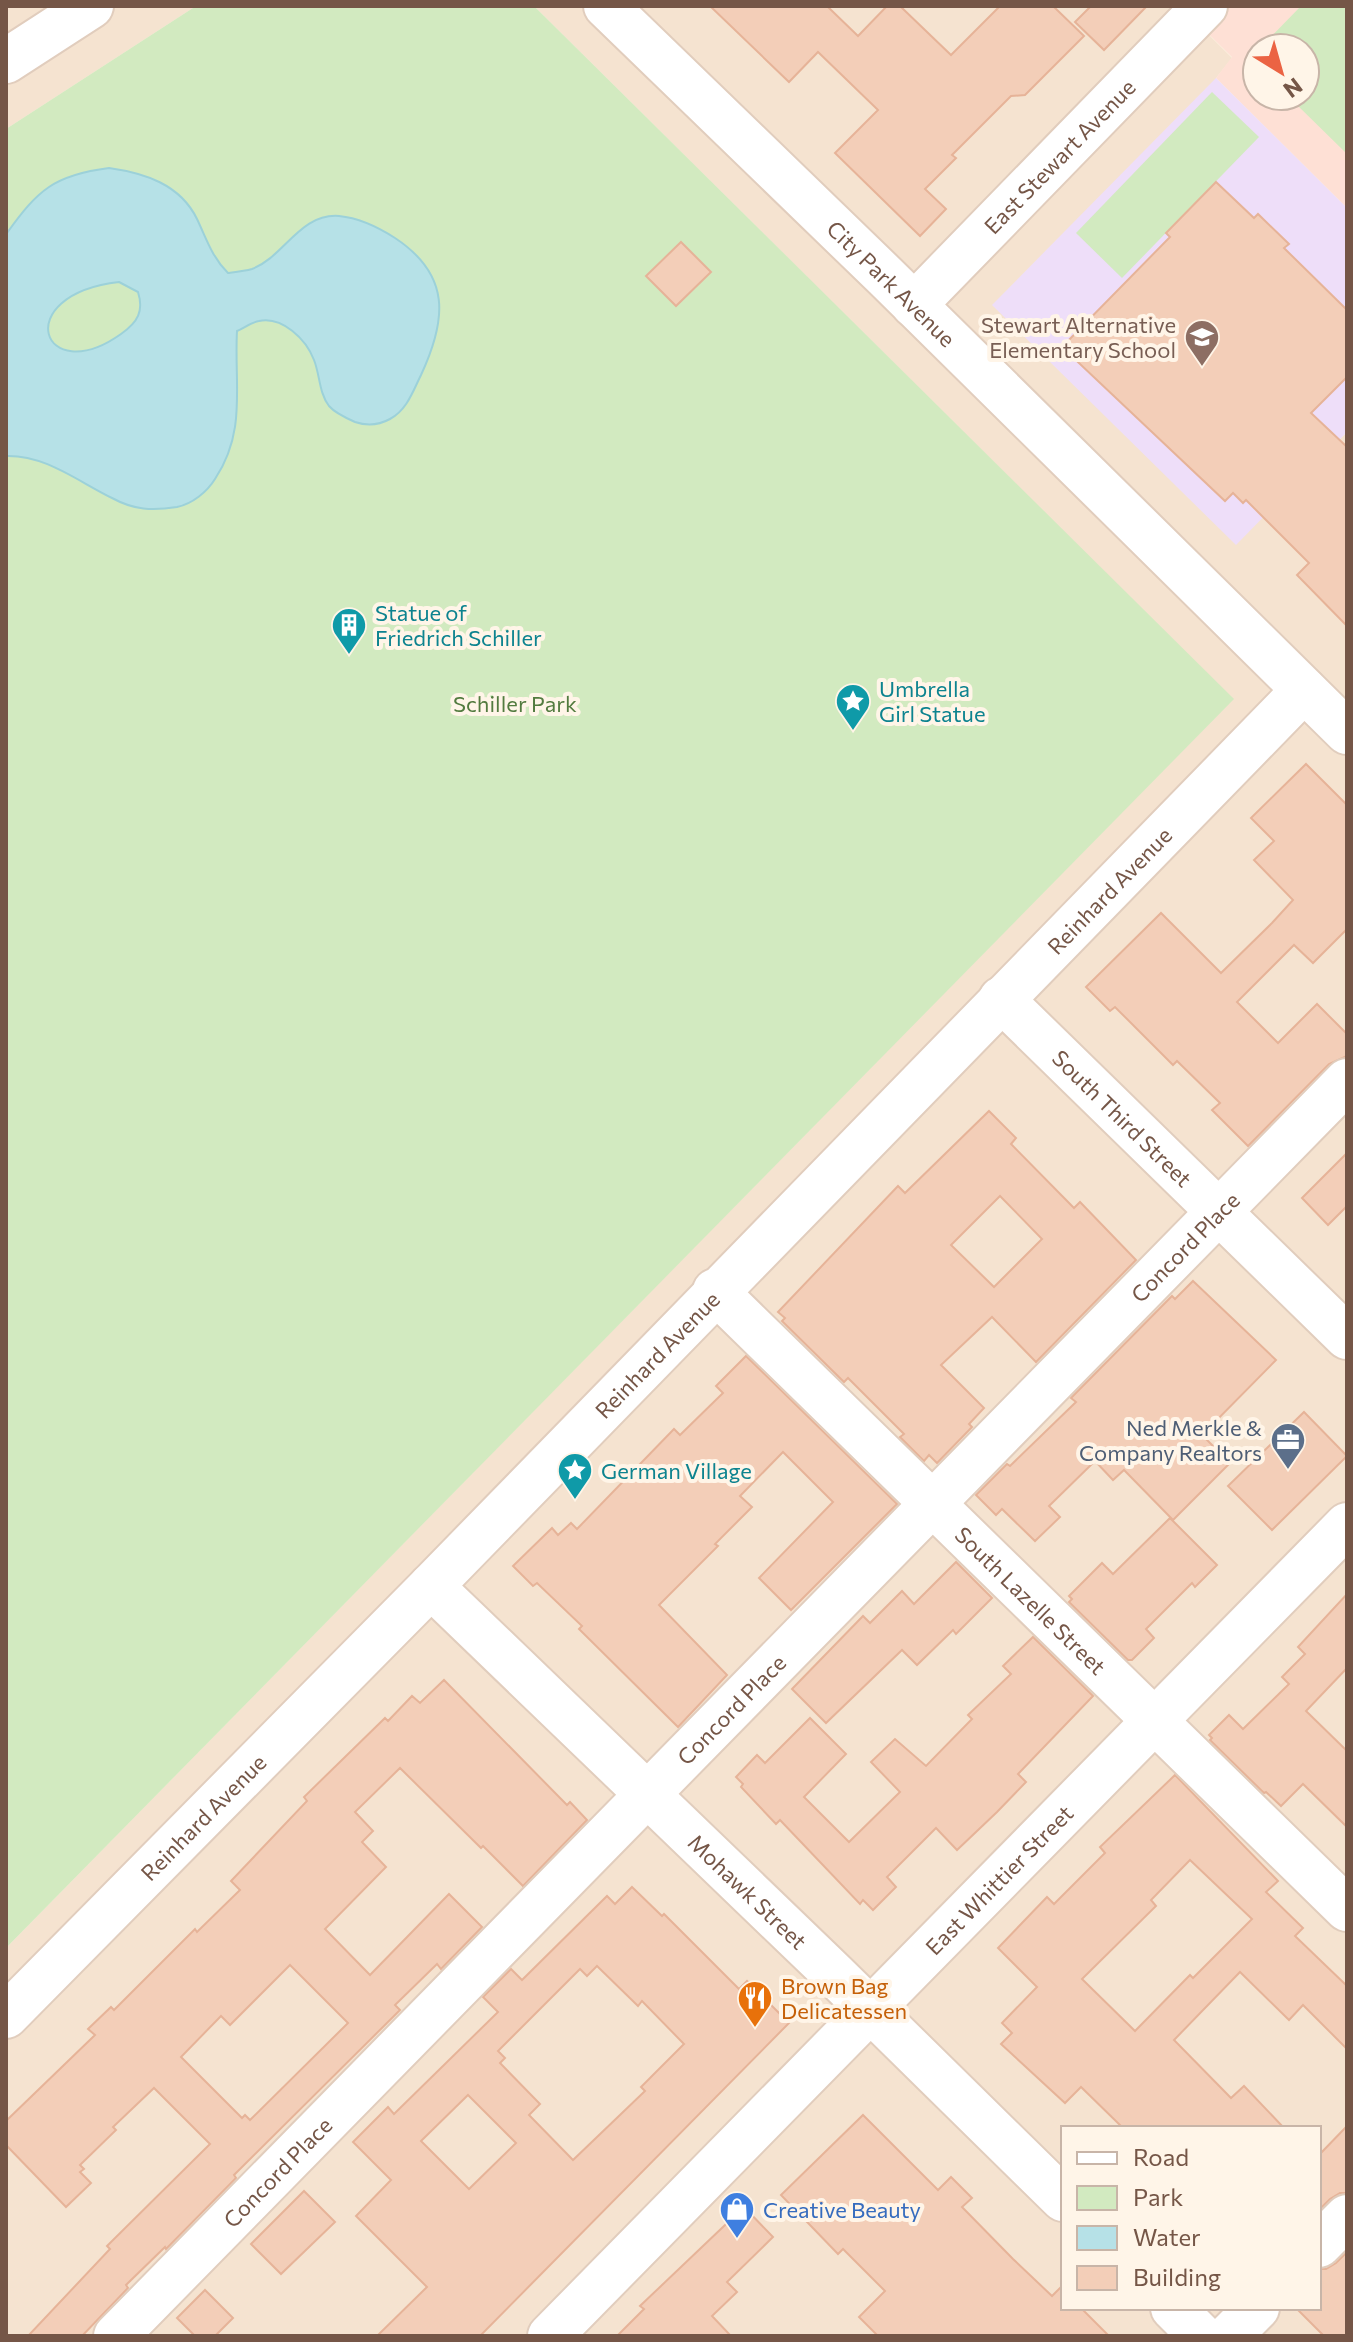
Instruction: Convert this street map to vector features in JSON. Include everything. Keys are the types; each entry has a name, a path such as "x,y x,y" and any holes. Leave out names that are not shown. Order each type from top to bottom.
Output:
{"street":[{"path":"6,61 91,6"},
{"name":"City Park Avenue","path":"606,6 1347,732"},
{"name":"East Stewart Avenue","path":"914,305 1186,12"},
{"name":"Reinhard Avenue","path":"6,2016 431,1586 715,1291 1304,690"},
{"name":"South Third Street","path":"1001,999 1347,1337"},
{"name":"Concord Place","path":"116,2336 1347,1081"},
{"name":"South Lazelle Street","path":"715,1291 1347,1909"},
{"name":"East Whittier Street","path":"550,2336 1347,1525"},
{"name":"Mohawk Street","path":"431,1586 1061,2197"},
{"path":"1321,2243 1347,2217"},
{"path":"1175,2310 1201,2336"},
{"path":"1229,2336 1255,2310"}],"shaded area":[{"path":"6,6 196,6 6,129"},
{"path":"534,6 1180,6 1232,58 1216,78 1235,544 1347,432 1347,2336 6,2336 6,1948 1233,699"},
{"path":"1180,6 1347,6 1347,208 1250,112 1321,112 1321,32 1241,32 1241,103 1216,78 1232,57"},
{"name":"Stewart Alternative Elementary School","path":"1216,78 1241,103 1241,112 1250,112 1347,208 1347,432 1236,545 992,305"}],"green space":[{"name":"Schiller Park","path":"196,6 534,6 1234,699 6,1948 6,129"},
{"path":"1301,6 1347,6 1347,154 1304,112 1321,112 1321,32 1276,32"},
{"path":"1212,92 1259,137 1122,278 1076,233"}],"water":[{"path":"109,168 122,170 148,177 171,189 190,207 214,254 228,273 252,269 263,263 303,228 325,217 354,219 395,238 426,267 439,299 439,317 430,355 405,405 396,415 377,424 355,422 341,415 331,409 326,401 314,360 299,337 276,322 259,321 237,331 237,407 232,443 225,461 208,488 188,503 159,509 136,507 120,502 48,464 6,456 7,233 38,195 61,180","holes":["119,282 138,292 140,310 132,325 94,348 72,351 56,346 49,334 50,319 61,303 84,290"]}],"building":[{"path":"710,6 827,6 858,36 887,6 900,6 951,55 1000,6 1053,6 1084,36 1025,95 1011,96 952,155 956,158 925,189 946,209 920,236 835,153 878,110 818,52 789,82"},
{"path":"1091,6 1147,6 1104,50 1075,22"},
{"path":"1216,182 1254,218 1258,214 1289,244 1284,248 1347,310 1347,377 1311,413 1347,447 1347,626 1297,575 1309,563 1246,500 1243,503 1233,493 1225,501 1062,347 1170,237 1166,233"},
{"path":"681,242 711,272 676,306 646,276"},
{"path":"1306,764 1347,805 1347,929 1313,963 1294,945 1237,1002 1278,1043 1317,1004 1347,1034 1347,1056 1329,1064 1248,1146 1212,1110 1220,1103 1177,1061 1173,1065 1115,1007 1110,1011 1086,987 1161,913 1221,973 1272,923 1293,900 1254,860 1274,841 1251,818"},
{"path":"989,1111 1016,1138 1011,1144 1074,1208 1080,1202 1136,1260 1036,1362 992,1317 941,1365 984,1408 969,1424 972,1427 937,1463 929,1455 924,1461 900,1437 904,1434 848,1378 844,1382 782,1321 785,1318 778,1312 898,1186 905,1193","holes":["1000,1196 1042,1239 994,1287 951,1245"]},
{"path":"1347,1153 1347,1206 1328,1225 1302,1198"},
{"path":"1193,1281 1276,1360 1202,1435 1230,1463 1173,1520 1124,1470 1113,1480 1095,1461 1049,1506 1060,1517 1035,1541 1002,1509 996,1515 976,1495 1076,1402 1071,1398 1172,1296 1175,1299"},
{"path":"746,1356 897,1504 791,1610 759,1578 833,1502 783,1452 740,1496 752,1507 659,1605 727,1675 678,1727 579,1629 582,1626 537,1583 533,1586 513,1566 552,1528 558,1535 571,1523 577,1529 674,1429 680,1435 723,1393 716,1386"},
{"name":"Ned Merkle & Company Realtors","path":"1304,1412 1347,1456 1272,1530 1228,1486"},
{"path":"1170,1518 1217,1565 1195,1587 1192,1583 1146,1629 1154,1638 1132,1660 1128,1660 1069,1602 1072,1599 1069,1596 1102,1563 1113,1574"},
{"path":"956,1562 992,1598 956,1634 953,1630 917,1665 902,1650 826,1723 792,1689 863,1616 870,1623 902,1591 914,1604"},
{"path":"1347,1594 1347,1668 1306,1711 1347,1751 1347,1827 1303,1784 1281,1806 1210,1740 1209,1735 1229,1715 1243,1729 1289,1684 1282,1677 1305,1654 1298,1647"},
{"path":"1033,1637 1093,1696 1018,1774 1026,1782 997,1812 957,1850 936,1828 887,1877 896,1887 873,1910 863,1900 860,1904 780,1820 776,1824 741,1787 743,1784 736,1777 757,1755 765,1763 810,1718 846,1754 804,1797 849,1842 900,1792 871,1762 895,1739 926,1766 972,1719 968,1715 1011,1674 1003,1666"},
{"path":"444,1680 567,1805 570,1802 587,1820 523,1886 400,1768 355,1812 373,1831 362,1842 386,1867 325,1929 370,1975 449,1894 482,1927 441,1969 437,1964 395,2005 400,2010 234,2175 236,2178 166,2249 126,2285 128,2288 82,2336 28,2336 110,2249 107,2246 210,2144 154,2088 113,2127 116,2130 80,2165 84,2169 80,2172 91,2183 66,2207 6,2145 6,2121 95,2035 88,2029 111,2007 114,2010 195,1929 197,1932 240,1890 231,1881 307,1801 304,1797 412,1696 420,1703","holes":["290,1965 348,2023 250,2120 245,2115 242,2118 181,2057 221,2016 230,2025"]},
{"path":"1175,1775 1278,1881 1266,1892 1303,1928 1295,1936 1347,1986 1347,2049 1303,2005 1289,2020 1240,1972 1174,2040 1231,2098 1244,2086 1282,2126 1121,2126 1081,2087 1065,2103 1001,2044 1012,2033 1002,2023 1037,1987 998,1948 1047,1897 1054,1904 1105,1853 1100,1847","holes":["1190,1860 1252,1919 1193,1978 1190,1975 1135,2031 1082,1979 1156,1906 1151,1900"]},
{"path":"632,1887 662,1916 664,1914 739,1989 747,1981 789,2023 480,2336 377,2336 427,2287 356,2216 391,2180 353,2142 388,2107 394,2114 498,2012 483,1997 511,1969 522,1980 607,1896 615,1904","holes":["597,1966 638,2006 642,2001 684,2044 641,2087 645,2091 573,2160 529,2115 540,2104 500,2063 505,2058 498,2051 580,1969 587,1976","468,2095 516,2143 469,2189 421,2141"]},
{"path":"863,2115 938,2190 951,2177 972,2198 962,2207 1013,2259 1052,2296 1061,2287 1061,2310 1083,2310 1109,2336 878,2336 859,2317 885,2291 843,2249 838,2254 781,2195"},
{"path":"1347,2126 1347,2193 1340,2193 1321,2208 1321,2153"},
{"path":"304,2191 335,2222 281,2274 251,2244"},
{"path":"744,2207 773,2237 727,2282 737,2292 712,2316 731,2336 617,2336 644,2309 640,2306"},
{"path":"1347,2252 1347,2336 1324,2336 1298,2310 1321,2310 1321,2269 1336,2263"},
{"path":"205,2290 233,2318 215,2336 195,2336 177,2318"}],"place":[{"name":"Stewart Alternative Elementary School","path":"1202,368"},
{"name":"Statue of Friedrich Schiller","path":"349,656"},
{"name":"Umbrella Girl Statue","path":"853,732"},
{"name":"Ned Merkle & Company Realtors","path":"1288,1471"},
{"name":"German Village","path":"575,1501"},
{"name":"Brown Bag Delicatessen","path":"755,2029"},
{"name":"Creative Beauty","path":"737,2240"}]}
